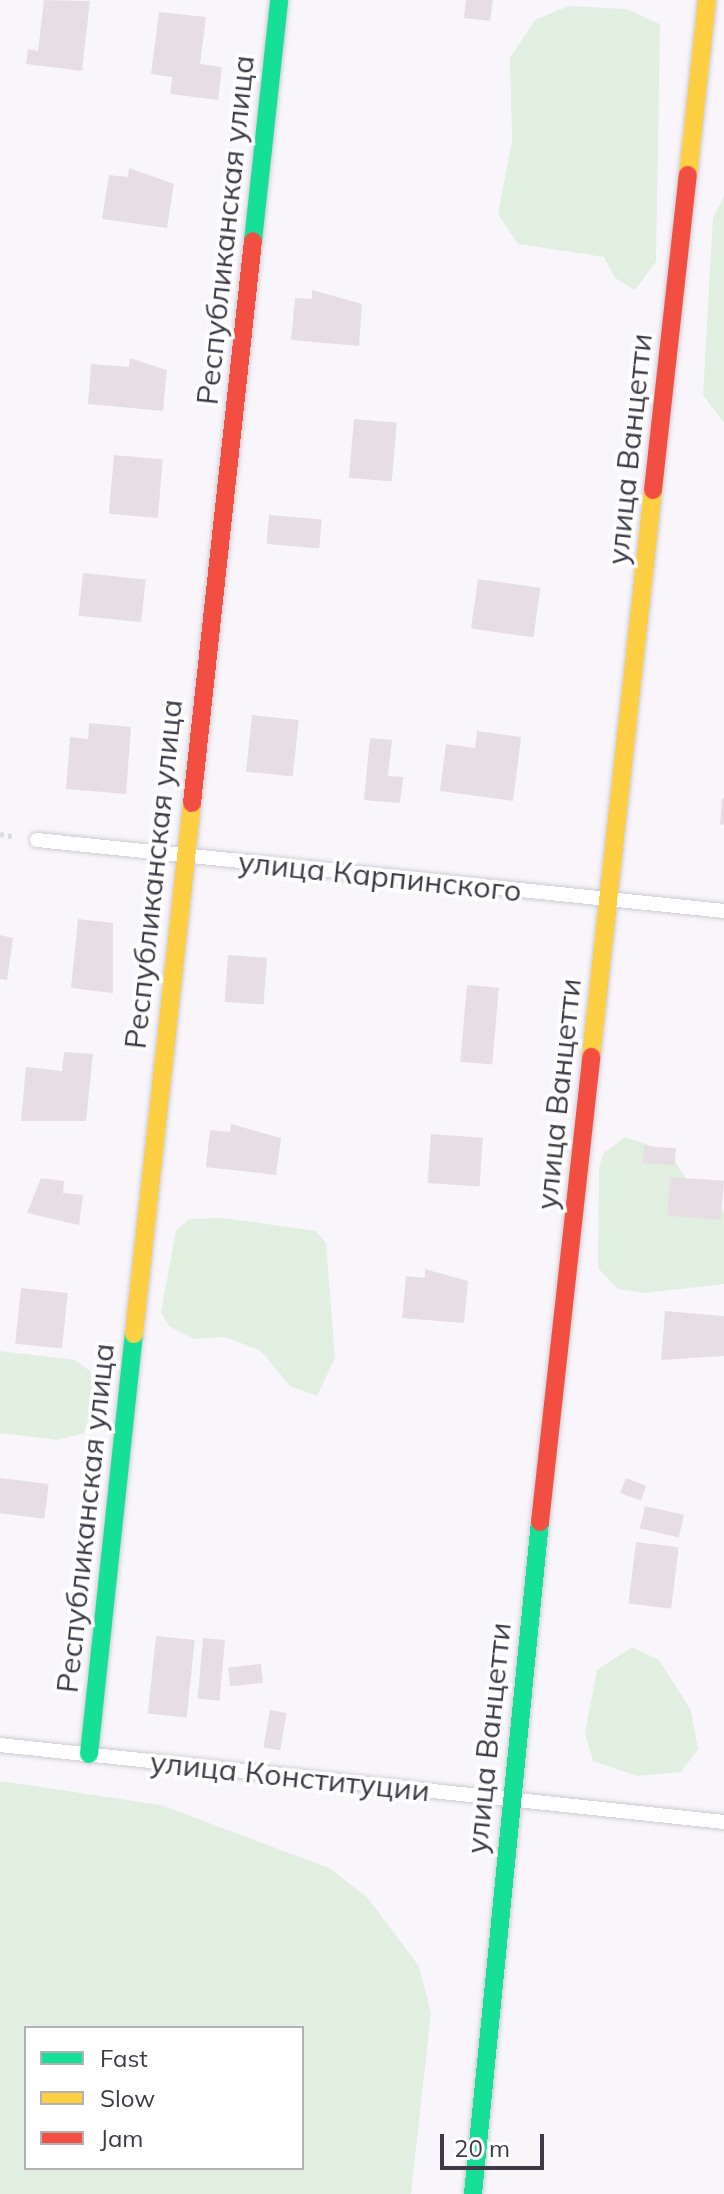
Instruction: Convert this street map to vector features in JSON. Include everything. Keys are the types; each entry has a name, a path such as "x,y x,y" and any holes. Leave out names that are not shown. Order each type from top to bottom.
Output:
{"street":[{"name":"Республиканская улица","path":"89,1754 182,854 279,0"},
{"name":"улица Ванцетти","path":"473,2194 509,1799 707,0"}],"lane":[{"name":"улица Карпинского","path":"37,840 724,911"},
{"name":"улица Конституции","path":"0,1745 724,1822"}],"green space":[{"path":"568,6 626,9 660,24 656,262 635,290 615,278 604,257 518,244 498,214 512,141 510,58 535,20"},
{"path":"724,196 724,423 703,395 713,218"},
{"path":"625,1137 669,1152 693,1190 724,1211 724,1284 645,1293 618,1289 598,1268 599,1168 603,1154"},
{"path":"223,1218 316,1231 326,1243 335,1358 317,1396 290,1386 261,1351 225,1337 194,1339 169,1326 161,1312 176,1231 189,1219"},
{"path":"0,1351 75,1360 90,1371 95,1404 84,1433 57,1440 0,1433"},
{"path":"632,1647 659,1660 691,1710 698,1749 681,1772 637,1776 593,1761 585,1733 597,1670"},
{"path":"0,1781 161,1805 329,1868 367,1897 419,1966 431,2013 411,2194 0,2194"}],"building":[{"path":"44,0 90,1 82,71 26,64 28,49 38,51"},
{"path":"466,0 493,0 490,21 464,18"},
{"path":"159,12 206,17 200,64 222,67 218,100 170,94 172,77 151,74"},
{"path":"129,168 174,184 167,228 102,219 109,175 128,177"},
{"path":"312,290 362,304 359,346 291,340 295,298 312,299"},
{"path":"130,358 167,370 163,411 88,404 91,364 129,367"},
{"path":"354,419 397,423 392,482 349,478"},
{"path":"114,455 163,459 158,518 109,514"},
{"path":"269,515 322,520 319,549 266,544"},
{"path":"83,573 146,580 141,622 79,616"},
{"path":"478,579 540,588 533,637 471,629"},
{"path":"252,715 299,720 293,777 246,772"},
{"path":"89,723 131,727 126,794 66,789 70,737 88,739"},
{"path":"477,731 521,737 513,801 440,791 446,744 475,748"},
{"path":"370,738 392,740 388,776 403,777 400,803 364,800"},
{"path":"724,798 724,825 720,824"},
{"path":"78,919 113,923 113,993 71,988"},
{"path":"0,935 13,938 7,980 0,979"},
{"path":"228,955 267,958 264,1005 225,1002"},
{"path":"467,985 499,988 492,1064 460,1062"},
{"path":"64,1052 93,1054 86,1121 21,1121 26,1067 62,1071"},
{"path":"231,1124 281,1138 276,1175 206,1167 210,1130 230,1132"},
{"path":"431,1134 483,1138 479,1187 428,1183"},
{"path":"644,1146 676,1148 675,1165 643,1163"},
{"path":"670,1177 724,1181 721,1220 667,1216"},
{"path":"41,1178 64,1181 63,1193 83,1195 79,1225 27,1213"},
{"path":"425,1269 468,1281 464,1323 402,1318 406,1276 425,1278"},
{"path":"21,1288 68,1293 62,1349 15,1344"},
{"path":"665,1311 724,1316 724,1356 661,1360"},
{"path":"0,1478 49,1484 44,1519 0,1513"},
{"path":"626,1478 647,1486 641,1501 620,1493"},
{"path":"645,1506 684,1515 679,1537 640,1528"},
{"path":"636,1542 679,1547 671,1609 628,1604"},
{"path":"156,1636 195,1640 187,1718 148,1714"},
{"path":"203,1638 225,1640 220,1701 198,1699"},
{"path":"261,1664 263,1683 230,1686 228,1667"},
{"path":"270,1710 287,1713 280,1750 263,1747"}],"traffic: fast":[{"path":"253,241 279,0"},
{"path":"89,1754 134,1334"},
{"path":"473,2194 540,1522"}],"traffic: slow":[{"path":"688,175 707,0"},
{"path":"591,1057 653,490"},
{"path":"134,1334 192,803"}],"traffic: jam":[{"path":"653,490 688,175"},
{"path":"192,803 253,241"},
{"path":"540,1522 591,1057"}]}
